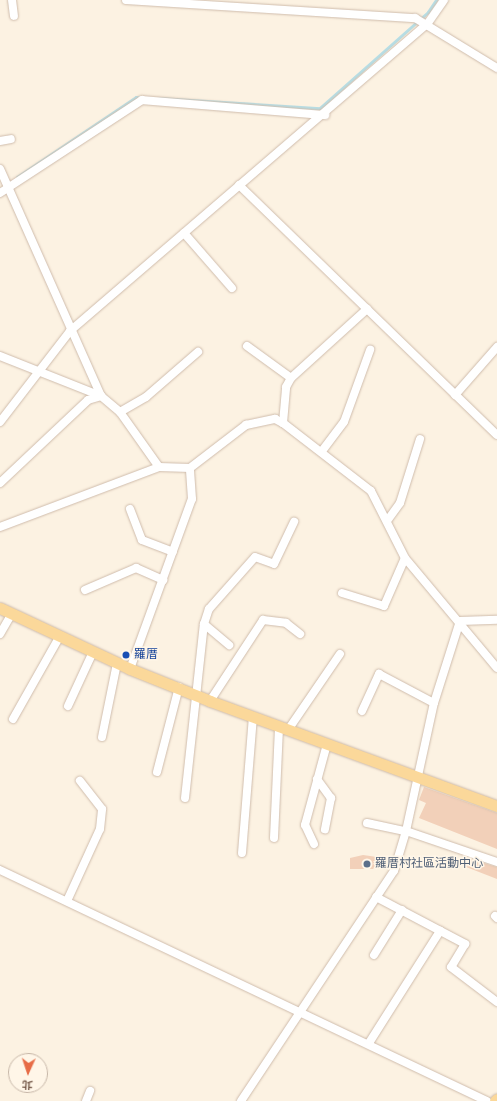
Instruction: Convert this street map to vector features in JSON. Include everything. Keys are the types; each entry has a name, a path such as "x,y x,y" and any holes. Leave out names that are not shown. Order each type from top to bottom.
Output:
{"main road":[{"path":"0,608 130,669 196,693 210,701 497,806"}],"street":[{"path":"12,0 14,16"},
{"path":"126,0 415,18 428,23 497,68"},
{"path":"0,422 37,371 70,331 239,185 325,115 428,23 444,0"},
{"path":"0,194 142,100 325,115"},
{"path":"0,141 10,139"},
{"path":"0,169 70,331 100,396"},
{"path":"239,185 497,435"},
{"path":"184,233 232,288"},
{"path":"283,423 286,387 291,378 367,309"},
{"path":"247,346 291,378"},
{"path":"455,395 497,347"},
{"path":"322,451 344,422 370,350"},
{"path":"120,412 146,397 198,352"},
{"path":"0,356 100,396 120,412 159,466"},
{"path":"0,483 88,400 100,396"},
{"path":"0,527 159,466 190,468 246,425 275,419 322,451 371,491 405,558 497,668"},
{"path":"387,521 398,507 420,439"},
{"path":"130,669 192,499 190,468"},
{"path":"130,509 142,540 173,552"},
{"path":"185,798 204,624 218,595 255,557 274,564 294,522"},
{"path":"342,593 384,606 405,558"},
{"path":"85,590 136,568 163,580"},
{"path":"0,634 12,613"},
{"path":"210,701 263,620 286,623 300,634"},
{"path":"460,622 497,620"},
{"path":"241,1101 300,1010 394,871 406,831 416,777 434,703 460,622"},
{"path":"204,624 230,645"},
{"path":"13,719 60,636"},
{"path":"68,706 93,652"},
{"path":"274,838 284,728 340,654"},
{"path":"102,737 117,663"},
{"path":"362,710 379,674 434,703"},
{"path":"158,772 178,687"},
{"path":"242,853 253,717"},
{"path":"314,844 305,824 327,744"},
{"path":"317,779 331,798 325,829"},
{"path":"67,901 100,828 102,809 80,781"},
{"path":"367,823 406,831 497,862"},
{"path":"0,870 300,1010 487,1101"},
{"path":"376,897 465,944 451,966 497,1002"},
{"path":"374,955 402,910"},
{"path":"369,1043 440,931"},
{"path":"86,1101 90,1091"}],"building":[{"path":"424,787 497,813 497,849 419,818 426,803 419,800"},
{"name":"羅厝村社區活動中心","path":"363,855 384,858 384,869 350,869 350,858"},
{"path":"464,857 497,867 497,879 461,865"}],"waterway":[{"path":"159,98 320,108 428,12 436,0"},
{"path":"17,177 136,97 142,97"}],"place":[{"name":"羅厝","path":"126,655"},
{"name":"羅厝村社區活動中心","path":"367,864"}]}
